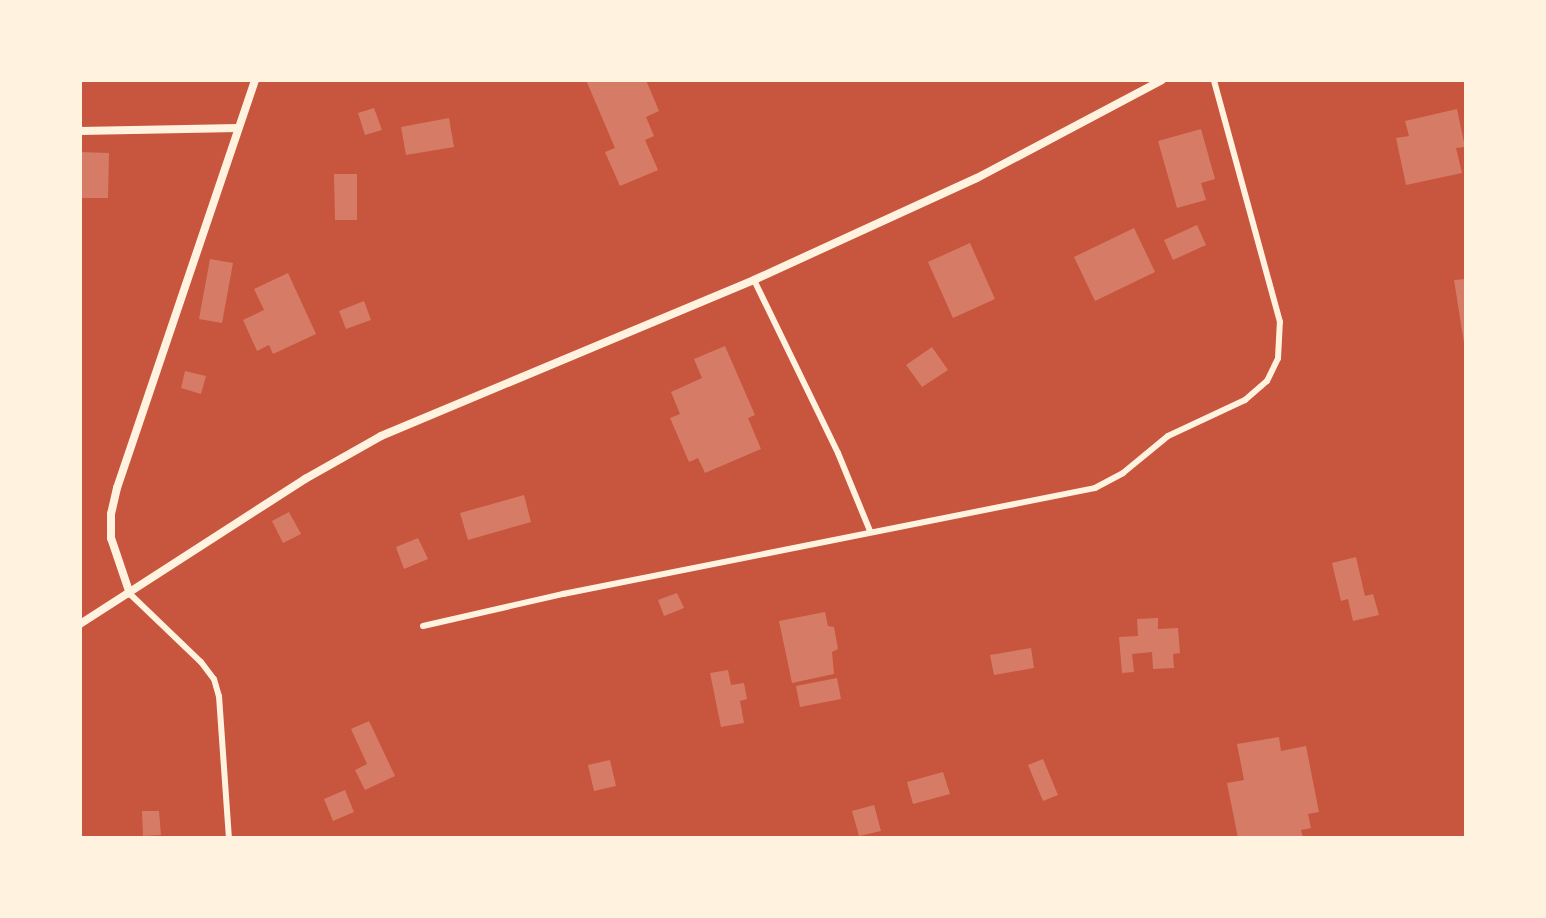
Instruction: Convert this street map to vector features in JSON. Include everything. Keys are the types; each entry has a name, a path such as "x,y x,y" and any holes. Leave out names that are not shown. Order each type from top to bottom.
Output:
{"street":[{"path":"130,594 111,538 111,514 255,80"},
{"path":"80,624 305,479 381,436 754,280 977,178 1162,80"},
{"path":"80,131 238,128"}],"lane":[{"path":"423,626 870,531 1095,488 1123,473 1168,436 1245,400 1267,381 1278,358 1280,322 1214,80"},
{"path":"754,280 838,453 870,531"},
{"path":"130,594 201,662 214,679 219,696 229,838"}],"building":[{"path":"586,80 646,80 659,111 646,117 654,136 645,140 658,170 620,186 605,152 615,148"},
{"path":"374,108 382,130 365,135 358,113"},
{"path":"1457,109 1465,147 1456,148 1462,173 1406,185 1396,138 1409,136 1405,121"},
{"path":"449,118 454,147 406,155 401,127"},
{"path":"1201,129 1215,179 1201,183 1206,200 1177,208 1158,141"},
{"path":"80,152 109,153 108,198 80,198"},
{"path":"334,174 357,174 357,220 335,220"},
{"path":"1197,225 1206,245 1173,260 1164,240"},
{"path":"1134,228 1155,272 1095,301 1074,257"},
{"path":"970,243 995,299 953,318 928,262"},
{"path":"210,259 233,263 222,323 199,319"},
{"path":"288,273 316,334 273,354 269,345 257,351 243,320 264,310 254,289"},
{"path":"1466,279 1466,343 1464,343 1454,280"},
{"path":"364,301 371,320 346,329 339,311"},
{"path":"725,346 755,415 748,418 761,449 705,473 698,458 689,462 670,418 680,414 671,392 702,378 694,359"},
{"path":"932,347 948,370 922,387 906,365"},
{"path":"185,371 206,376 201,394 181,388"},
{"path":"524,495 531,522 468,540 460,513"},
{"path":"289,512 301,534 283,543 272,521"},
{"path":"418,538 428,559 404,569 396,547"},
{"path":"1356,557 1365,596 1373,594 1379,615 1353,621 1348,599 1341,601 1332,563"},
{"path":"677,593 684,608 664,616 658,600"},
{"path":"825,612 828,626 834,627 838,649 832,652 834,674 792,683 779,621"},
{"path":"1158,618 1158,629 1178,628 1180,653 1173,654 1174,668 1153,669 1152,652 1132,654 1134,672 1122,673 1119,637 1138,636 1137,619"},
{"path":"1031,648 1034,668 994,675 990,655"},
{"path":"728,670 731,685 744,683 747,699 740,701 744,723 721,727 710,673"},
{"path":"837,678 841,699 800,707 796,686"},
{"path":"369,721 395,776 365,790 355,770 367,764 351,729"},
{"path":"1279,737 1281,751 1306,746 1319,812 1308,814 1311,828 1301,830 1303,838 1238,838 1227,783 1244,780 1237,744"},
{"path":"1043,759 1058,795 1043,801 1028,765"},
{"path":"610,760 616,786 594,791 588,765"},
{"path":"943,772 950,794 913,804 907,782"},
{"path":"345,790 354,812 333,821 324,799"},
{"path":"874,805 881,831 859,836 852,811"},
{"path":"142,811 159,811 161,835 143,836"}]}
